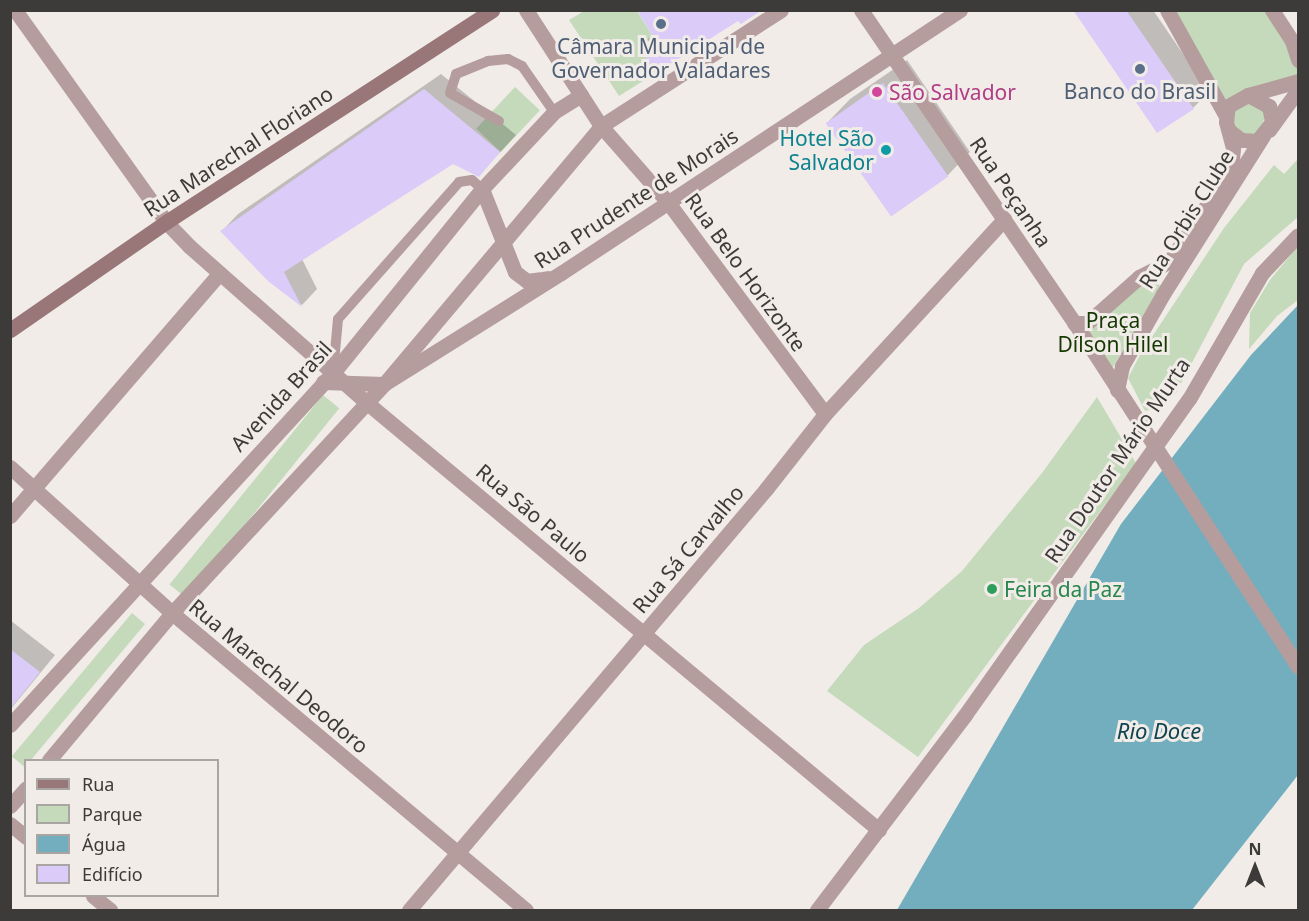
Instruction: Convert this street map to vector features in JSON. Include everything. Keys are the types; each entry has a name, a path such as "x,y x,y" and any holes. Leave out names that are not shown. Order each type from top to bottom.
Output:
{"main road":[{"name":"Rua Marechal Floriano","path":"10,330 166,222 492,10"}],"street":[{"name":"Rua Belo Horizonte","path":"526,10 602,126 667,201 825,414"},
{"path":"50,759 172,613 384,384 602,126 781,10"},
{"name":"Rua Peçanha","path":"861,10 894,54 1004,219 1082,327 1120,394 1299,667"},
{"name":"Rua Prudente de Morais","path":"384,384 561,273 960,10"},
{"path":"1167,10 1225,114 1228,130 1249,141 1266,133 1269,106 1248,95"},
{"path":"1272,10 1292,41 1299,60"},
{"name":"Rua São Paulo","path":"15,12 166,222 219,274 333,379 366,402 879,830"},
{"path":"1225,114 1233,100 1299,81"},
{"name":"Rua Orbis Clube","path":"1120,394 1122,366 1163,294 1266,133 1299,90"},
{"name":"Avenida Brasil","path":"10,725 138,584 333,379 482,189 554,112 581,95"},
{"name":"Rua Orbis Clube","path":"1082,327 1137,278 1170,261 1212,201 1234,158 1228,130"},
{"path":"482,189 501,244 515,272 527,281 539,282 561,273"},
{"name":"Rua Sá Carvalho","path":"409,910 458,855 825,414 1004,219"},
{"name":"Rua Doutor Mário Murta","path":"817,910 879,830 1189,399 1262,273 1299,235"},
{"path":"10,516 219,274"},
{"path":"1137,278 1157,278 1163,294"},
{"path":"1105,370 1114,372 1122,366"},
{"path":"333,379 384,384"},
{"name":"Rua Marechal Deodoro","path":"10,467 138,584 526,910"},
{"path":"10,806 24,790"},
{"path":"10,824 24,835"},
{"path":"94,897 110,910"}],"lane":[{"path":"499,121 450,93 456,74 488,61 508,59 522,66 554,112"},
{"path":"333,379 338,319 459,182 472,180 482,189"}],"green space":[{"path":"584,11 637,11 654,38 639,46 656,73 619,96 569,20"},
{"path":"1167,11 1272,11 1298,60 1298,81 1224,112"},
{"path":"515,87 540,110 501,152 476,129"},
{"path":"1241,99 1267,112 1258,135 1239,136 1228,114"},
{"path":"1298,159 1298,217 1244,264 1176,393 1157,408 1145,411 1128,378 1140,355 1224,228 1274,165 1284,174"},
{"path":"1298,246 1298,300 1277,316 1249,349 1250,313 1270,280"},
{"name":"Praça Dílson Hilel","path":"1146,277 1154,278 1160,286 1112,369 1086,330"},
{"path":"323,395 339,408 186,598 169,585"},
{"name":"Feira da Paz","path":"1097,397 1136,463 918,757 827,691 864,645 919,608 962,571 1042,473"},
{"path":"132,613 145,624 32,759 24,759 24,766 12,756"}],"water":[{"name":"Rio Doce","path":"1298,305 1298,775 1192,910 897,910 1121,524 1251,355"}],"building":[{"path":"637,10 762,10 741,24 738,21 656,73 639,46 654,38"},
{"name":"Banco do Brasil","path":"1073,10 1126,10 1194,109 1157,133"},
{"name":"Hotel São Salvador","path":"883,83 948,176 891,217 826,123"},
{"path":"424,89 500,152 479,177 453,164 284,272 302,307 268,281 220,231"},
{"path":"10,649 40,672 10,709"}],"place":[{"name":"Câmara Municipal de Governador Valadares","path":"661,24"},
{"name":"Banco do Brasil","path":"1140,69"},
{"name":"São Salvador","path":"877,92"},
{"name":"Hotel São Salvador","path":"886,150"},
{"name":"Feira da Paz","path":"992,589"}]}
